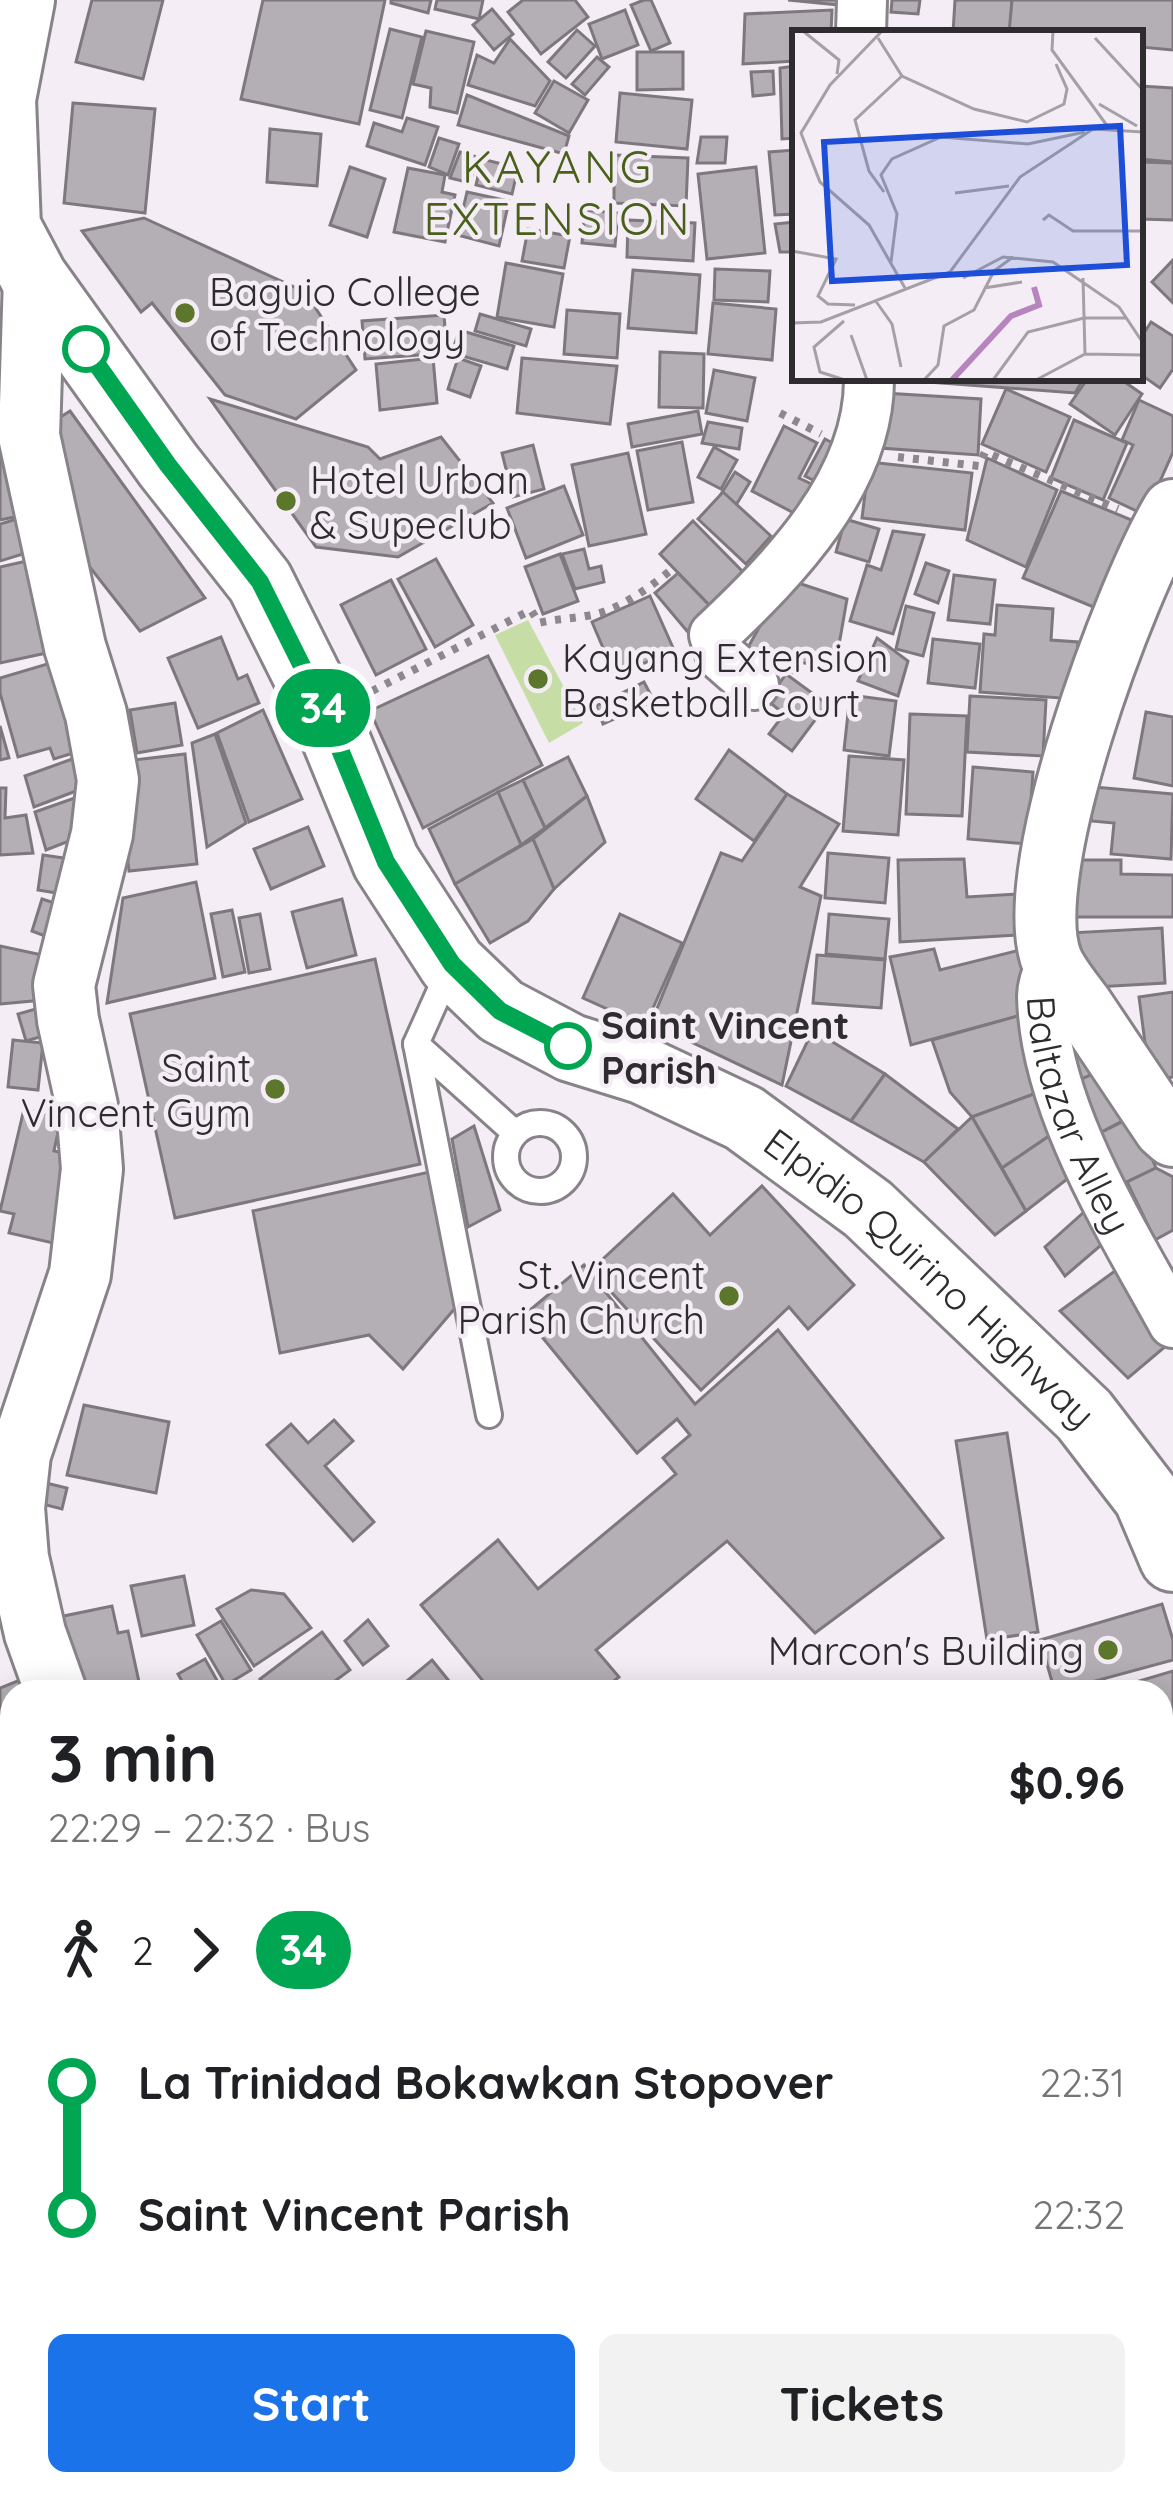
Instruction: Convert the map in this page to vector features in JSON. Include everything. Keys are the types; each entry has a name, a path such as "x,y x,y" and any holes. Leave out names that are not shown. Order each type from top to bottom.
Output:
{"main road":[{"path":"14,244 2,99 21,0"},
{"name":"Elpidio Quirino Highway","path":"14,244 168,465 260,582 323,708 386,862 452,964 500,1011 572,1048 642,1070 744,1118 868,1209 1084,1414 1147,1497 1173,1558"}],"street":[{"path":"861,30 862,0"},
{"path":"14,244 29,436 108,779 102,834 64,985 87,1106 92,1169 80,1274 20,1454 14,1508 18,1558 52,1680"},
{"path":"754,686 721,656 715,634 805,537 843,479 862,438 868,381"},
{"path":"1150,511 1084,723 1046,905 1052,960 1173,1136"},
{"name":"Baltazar Alley","path":"1052,960 1042,991 1047,1044 1064,1104 1173,1323"}],"lane":[{"path":"452,964 416,1044 488,1415"},
{"path":"416,1044 515,1133"}],"path":[{"path":"780,412 833,440"},
{"path":"890,456 979,466 985,452 1150,511"},
{"path":"369,693 531,610 538,623 572,614 590,615 645,591 670,570 675,575"}],"green space":[{"name":"Kayang Extension Basketball Court","path":"528,620 583,723 549,743 495,635"}],"building":[{"path":"92,0 163,0 143,79 76,62"},
{"path":"263,0 385,0 359,124 241,99"},
{"path":"391,0 431,0 428,13"},
{"path":"437,0 483,0 479,19 435,9"},
{"path":"523,0 575,0 588,17 541,54 508,12"},
{"path":"651,0 670,43 651,51 631,5"},
{"path":"788,0 851,0 850,6"},
{"path":"892,0 920,0 918,14 891,12"},
{"path":"955,0 1012,0 1010,30 953,30"},
{"path":"1012,0 1173,0 1173,50 1143,47 1143,30 1009,30"},
{"path":"492,9 513,34 494,50 473,25"},
{"path":"625,10 638,45 602,59 589,24"},
{"path":"832,10 831,30 792,30 792,61 743,64 745,14"},
{"path":"390,29 422,37 402,118 370,110"},
{"path":"577,30 595,46 566,78 548,62"},
{"path":"426,31 474,42 457,113 430,107 431,88 413,84"},
{"path":"510,39 550,81 535,106 468,85 477,55 494,63"},
{"path":"637,52 683,52 683,89 637,90"},
{"path":"597,57 609,67 585,95 572,84"},
{"path":"792,66 792,138 782,139 780,68"},
{"path":"773,71 774,94 753,96 751,72"},
{"path":"554,81 588,100 569,133 535,113"},
{"path":"1143,86 1173,88 1173,162 1143,159"},
{"path":"620,93 692,100 687,149 616,142"},
{"path":"467,95 569,136 564,154 458,125"},
{"path":"73,103 155,109 145,213 64,203"},
{"path":"407,118 438,127 425,165 367,146 374,123 402,132"},
{"path":"270,129 321,134 317,186 267,182"},
{"path":"701,137 727,137 725,163 697,163"},
{"path":"439,138 459,144 448,175 429,167"},
{"path":"792,150 792,214 775,215 769,152"},
{"path":"460,152 477,157 470,183 450,178"},
{"path":"614,155 688,158 686,206 614,203"},
{"path":"482,159 518,168 512,194 476,185"},
{"path":"1143,162 1173,163 1173,220 1143,219"},
{"path":"350,167 385,179 367,237 330,225"},
{"path":"756,167 765,253 707,259 698,174"},
{"path":"408,168 445,175 442,192 455,195 445,242 394,232"},
{"path":"467,192 509,201 499,246 457,235"},
{"path":"585,210 618,213 615,246 582,243"},
{"path":"144,218 305,292 356,370 296,419 225,395 152,303 141,312 82,231"},
{"path":"628,220 695,223 693,261 627,257"},
{"path":"792,222 792,252 780,252 775,224"},
{"path":"528,229 570,236 564,268 522,261"},
{"path":"1173,260 1173,303 1152,282"},
{"path":"506,263 563,274 554,327 497,317"},
{"path":"715,269 770,271 768,302 714,300"},
{"path":"633,270 700,275 696,333 628,328"},
{"path":"713,303 776,309 772,360 708,354"},
{"path":"567,310 620,314 617,358 564,354"},
{"path":"480,314 531,329 526,346 475,331"},
{"path":"444,315 447,353 365,359 362,321"},
{"path":"1151,322 1173,336 1173,369 1160,388 1143,376 1143,328"},
{"path":"459,330 514,346 507,369 452,353"},
{"path":"660,352 704,354 703,408 659,407"},
{"path":"433,358 437,403 380,410 376,364"},
{"path":"458,358 481,366 470,397 448,389"},
{"path":"522,358 617,366 610,424 517,413"},
{"path":"714,370 755,378 747,421 706,413"},
{"path":"929,381 1082,381 1075,393"},
{"path":"1086,381 1123,381 1142,394 1115,435 1070,404"},
{"path":"1006,389 1070,417 1046,472 982,444"},
{"path":"884,393 981,399 978,455 880,448"},
{"path":"210,399 368,447 380,459 441,437 493,503 398,557 316,547"},
{"path":"1139,400 1173,416 1173,452 1145,515 1109,498 1133,445 1122,440"},
{"path":"70,411 205,598 140,631 63,533 48,425"},
{"path":"698,411 702,434 632,447 628,424"},
{"path":"1074,420 1127,443 1103,500 1051,478"},
{"path":"708,422 742,428 739,449 702,443"},
{"path":"784,426 817,443 799,478 824,490 809,521 752,491"},
{"path":"0,438 19,516 0,520"},
{"path":"825,439 850,452 831,489 805,476"},
{"path":"682,442 693,502 648,510 637,451"},
{"path":"533,445 544,489 513,497 502,453"},
{"path":"714,447 737,460 721,489 698,477"},
{"path":"628,453 646,534 589,546 572,465"},
{"path":"987,458 1057,490 1026,567 967,540"},
{"path":"869,462 972,473 965,530 862,518"},
{"path":"735,472 750,482 736,505 721,494"},
{"path":"564,486 583,535 526,558 507,508"},
{"path":"1061,491 1134,521 1096,608 1023,578"},
{"path":"723,492 771,536 746,564 698,519"},
{"path":"27,516 36,550 0,561 0,524"},
{"path":"845,519 879,529 869,562 836,552"},
{"path":"693,521 745,574 711,607 660,554"},
{"path":"893,531 924,535 893,634 850,621 867,565 881,570"},
{"path":"584,549 589,569 601,566 604,582 575,589 562,554"},
{"path":"560,554 578,601 543,614 525,567"},
{"path":"436,559 473,625 435,647 398,579"},
{"path":"31,560 51,652 0,663 0,567"},
{"path":"926,563 949,571 938,603 915,594"},
{"path":"678,573 711,607 687,631 655,593"},
{"path":"954,575 995,580 990,624 948,620"},
{"path":"786,579 847,599 835,668 798,662 796,674 746,651"},
{"path":"391,580 426,649 376,675 341,605"},
{"path":"650,596 674,650 615,676 592,622"},
{"path":"997,605 1053,609 1051,640 1078,642 1074,699 980,692 984,634 995,635"},
{"path":"906,606 934,613 923,656 896,649"},
{"path":"221,637 238,679 247,675 259,703 198,728 168,658"},
{"path":"877,638 908,661 898,696 858,681"},
{"path":"933,639 980,644 975,688 928,683"},
{"path":"488,656 542,765 423,828 370,711"},
{"path":"64,659 90,748 54,759 50,748 18,757 0,678"},
{"path":"786,674 827,704 792,751 769,734 784,714 767,700"},
{"path":"644,682 654,701 603,724 596,706"},
{"path":"850,695 896,701 889,756 844,750"},
{"path":"970,696 1046,700 1043,756 967,752"},
{"path":"175,703 182,745 137,753 130,710"},
{"path":"263,710 302,799 249,822 217,733"},
{"path":"1146,712 1173,717 1173,786 1134,778"},
{"path":"910,714 967,716 962,816 906,814"},
{"path":"0,726 9,758 0,760"},
{"path":"215,734 246,823 207,847 192,743"},
{"path":"729,750 787,794 754,841 696,799"},
{"path":"185,754 197,864 129,871 117,762"},
{"path":"849,756 904,760 898,835 843,831"},
{"path":"568,757 587,796 545,828 523,780"},
{"path":"75,758 84,788 34,807 25,776"},
{"path":"973,767 1033,772 1028,844 968,839"},
{"path":"523,780 545,828 521,845 498,792"},
{"path":"1094,787 1173,794 1171,859 1111,854 1114,823 1091,821"},
{"path":"0,788 6,788 5,818 26,815 33,853 0,855"},
{"path":"498,792 521,845 455,884 429,829"},
{"path":"86,794 95,831 46,850 35,812"},
{"path":"787,794 839,824 800,887 821,896 782,1085 651,1023 721,853 742,861"},
{"path":"587,796 605,842 554,889 533,839"},
{"path":"308,827 324,866 271,889 254,849"},
{"path":"533,839 554,889 528,921 490,943 455,884"},
{"path":"828,853 889,858 885,903 825,898"},
{"path":"43,855 84,861 69,895 38,890"},
{"path":"964,859 967,897 1018,894 1017,935 900,942 898,860"},
{"path":"1067,860 1121,860 1121,874 1173,875 1173,917 1070,917"},
{"path":"196,882 215,978 107,1003 123,898"},
{"path":"42,899 64,906 53,939 32,931"},
{"path":"342,899 356,955 307,968 292,912"},
{"path":"232,910 245,972 223,977 211,914"},
{"path":"260,914 270,969 249,973 239,918"},
{"path":"620,914 682,943 645,1026 583,998"},
{"path":"829,914 889,919 885,959 826,954"},
{"path":"1162,928 1165,983 1096,987 1068,933"},
{"path":"0,946 51,957 43,1000 0,1004"},
{"path":"934,949 940,970 1020,950 1029,1013 911,1045 890,957"},
{"path":"817,955 885,960 881,1008 813,1003"},
{"name":"Saint Vincent Gym","path":"375,959 420,1164 175,1218 130,1014"},
{"path":"1173,992 1173,1077 1150,1081 1139,997"},
{"path":"46,1006 54,1033 26,1041 18,1014"},
{"path":"1029,1013 1042,1091 972,1117 950,1092 932,1040"},
{"path":"1078,1028 1104,1069 1073,1083 1058,1037"},
{"path":"813,1030 885,1074 851,1121 786,1086"},
{"path":"13,1040 43,1043 38,1090 8,1087"},
{"path":"1104,1069 1124,1120 1094,1136 1073,1083"},
{"path":"885,1074 958,1129 924,1162 851,1121"},
{"path":"1042,1091 1058,1130 1002,1168 972,1117"},
{"path":"24,1109 61,1118 54,1151 83,1158 62,1245 9,1233 14,1214 0,1211"},
{"path":"1134,1116 1156,1168 1127,1182 1139,1207 1124,1214 1094,1136"},
{"path":"972,1117 1026,1211 995,1235 924,1162"},
{"path":"474,1126 500,1210 468,1227 452,1139"},
{"path":"1058,1130 1080,1169 1026,1211 1002,1168"},
{"path":"1156,1168 1173,1177 1173,1230 1155,1240 1127,1182"},
{"path":"434,1171 462,1300 403,1369 369,1335 280,1353 253,1211"},
{"name":"St. Vincent Parish Church","path":"762,1186 854,1285 808,1329 789,1307 701,1390 591,1270 673,1194 710,1235"},
{"path":"1093,1204 1107,1240 1065,1276 1045,1247"},
{"path":"1130,1260 1173,1340 1128,1378 1060,1311"},
{"path":"584,1265 695,1404 778,1330 943,1538 815,1633 727,1541 596,1650 619,1677 615,1680 482,1680 421,1605 498,1540 538,1589 676,1474 663,1458 690,1435 677,1419 637,1453 524,1315"},
{"path":"84,1405 169,1422 156,1493 67,1475"},
{"path":"334,1420 353,1441 325,1466 374,1522 353,1541 267,1445 291,1424 308,1443"},
{"path":"1007,1433 1038,1632 987,1640 956,1441"},
{"path":"38,1481 67,1488 62,1509 34,1502"},
{"path":"184,1576 194,1625 142,1636 131,1586"},
{"path":"251,1590 284,1594 311,1628 254,1666 217,1609"},
{"name":"Marcon's Building","path":"1162,1604 1173,1640 1173,1660 1099,1680 1052,1680 1040,1640"},
{"path":"112,1606 118,1633 128,1631 139,1680 72,1680 59,1617"},
{"path":"368,1620 388,1646 363,1665 345,1641"},
{"path":"221,1621 251,1670 234,1680 223,1680 197,1635"},
{"path":"322,1632 350,1670 336,1680 260,1679"},
{"path":"205,1659 217,1680 181,1680 178,1674"},
{"path":"432,1660 448,1680 408,1680"},
{"path":"1173,1671 1173,1680 1143,1680"}],"bus line":[{"name":"34","path":"86,349 168,465 260,582 323,708 386,862 452,964 500,1011 568,1046"}],"place":[{"name":"Baguio College of Technology","path":"185,313"},
{"name":"Hotel Urban & Supeclub","path":"286,501"},
{"name":"Kayang Extension Basketball Court","path":"538,679"},
{"name":"Saint Vincent Parish","path":"568,1046"},
{"name":"Saint Vincent Gym","path":"275,1089"},
{"name":"St. Vincent Parish Church","path":"729,1296"},
{"name":"Marcon's Building","path":"1108,1650"}],"district":[{"name":"KAYANG EXTENSION","path":"558,192"}]}
